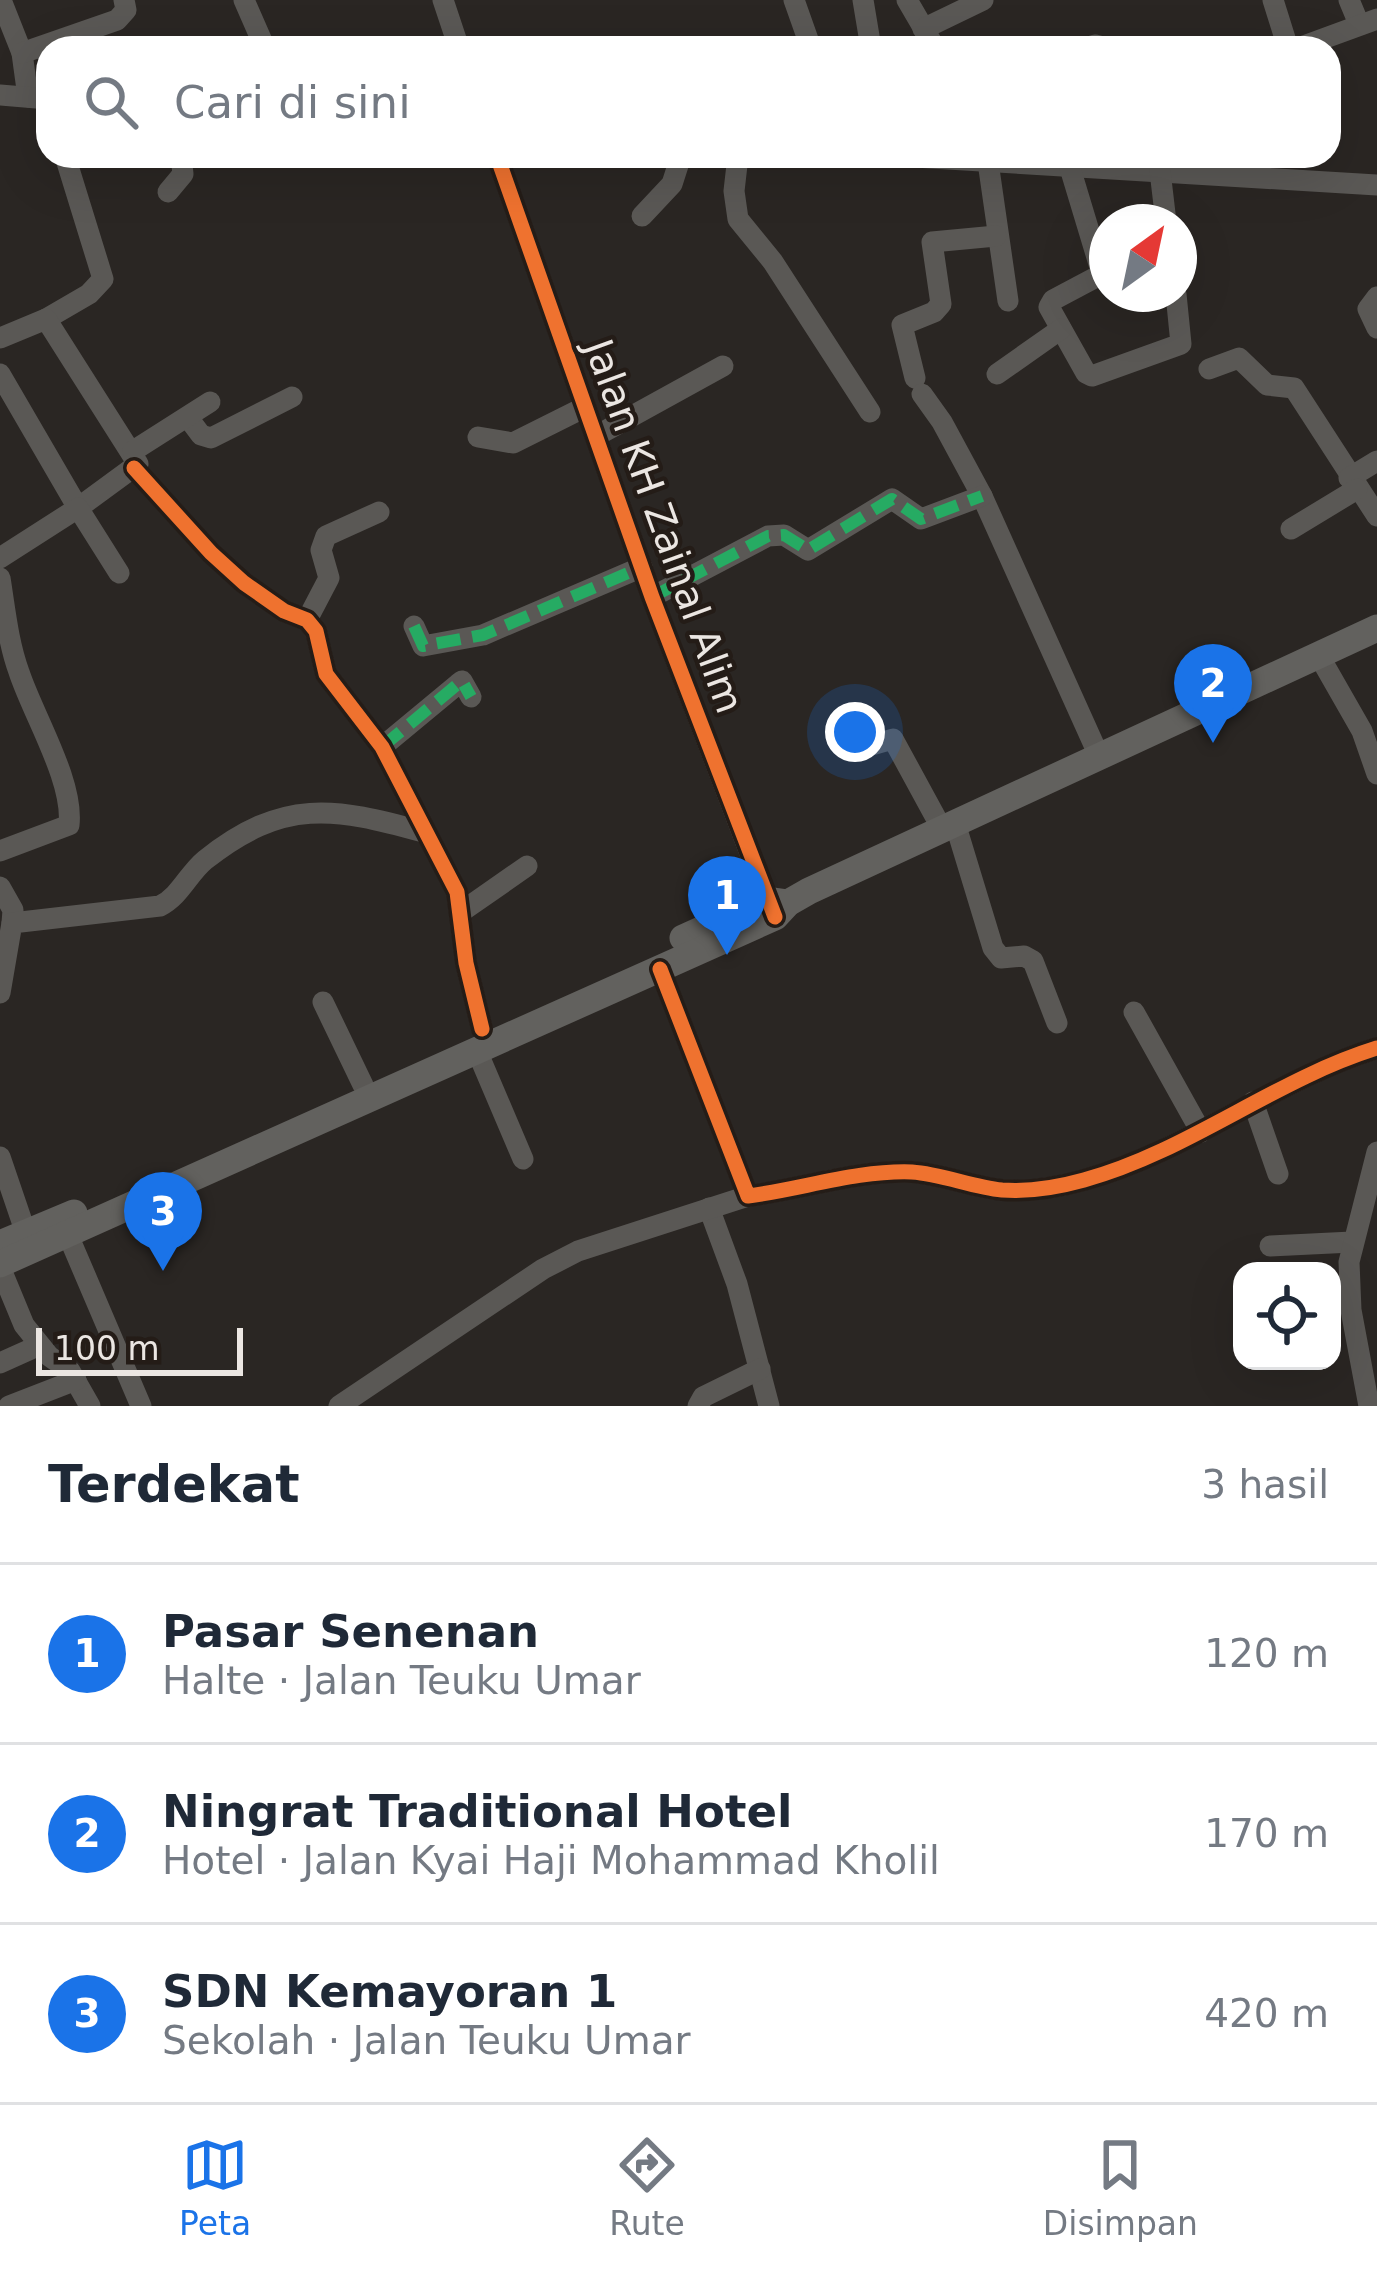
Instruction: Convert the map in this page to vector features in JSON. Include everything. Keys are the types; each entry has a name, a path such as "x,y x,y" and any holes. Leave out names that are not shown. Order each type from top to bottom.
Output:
{"main road":[{"path":"19,1242 68,1235 479,1040 1377,628"},
{"path":"479,1040 660,969 776,907"},
{"path":"0,1266 19,1242 364,1085 420,1068"}],"street":[{"path":"1,0 36,92"},
{"path":"71,36 117,20 126,10 124,0"},
{"path":"244,0 260,36"},
{"path":"442,0 455,36"},
{"path":"794,0 807,36"},
{"path":"863,0 869,36"},
{"path":"907,0 928,36"},
{"path":"932,36 983,0"},
{"path":"1273,0 1284,36"},
{"path":"1329,36 1368,21 1349,0"},
{"path":"22,53 36,48"},
{"path":"0,95 36,98"},
{"path":"0,338 46,319 89,294 103,279 69,168"},
{"path":"168,192 183,174 182,168"},
{"name":"Jalan KH Zainal Alim","path":"500,168 652,597 776,907"},
{"path":"642,216 672,184 677,168"},
{"path":"737,168 738,219 773,262 869,412"},
{"path":"997,168 996,236 1008,301"},
{"path":"1070,168 1102,269 1099,278 1050,303 1092,376 1181,344 1177,312"},
{"path":"1145,168 1251,168"},
{"path":"1286,168 1377,185"},
{"path":"1160,171 1164,204"},
{"path":"996,236 932,242 941,304 934,312 902,325 918,386 982,496 1100,756"},
{"path":"1377,297 1368,309 1377,328"},
{"path":"46,319 134,459 211,553 244,583 284,611 307,620 316,631 326,674 382,747 457,892 479,1040 524,1159"},
{"path":"997,374 1061,329"},
{"path":"1210,369 1239,358 1267,385 1294,388 1377,516"},
{"path":"596,436 723,366"},
{"path":"0,374 119,573"},
{"path":"189,419 201,435 211,438 292,397"},
{"path":"0,558 78,508 211,402"},
{"path":"478,437 513,442 585,406"},
{"path":"1292,529 1377,461"},
{"path":"652,597 768,536 784,536 808,550 892,499 921,519 982,496"},
{"path":"307,620 329,578 320,550 326,536 379,512"},
{"path":"414,626 423,646 482,635 642,567"},
{"path":"0,578 2,610 18,671 63,784 70,815 69,825 0,851"},
{"path":"1318,654 1363,731 1377,773"},
{"path":"382,747 458,684 462,682 471,697"},
{"path":"865,747 893,740 948,826 993,948 1001,958 1024,956 1033,961 1057,1023"},
{"path":"12,923 160,906 223,846 312,810 344,812 423,832"},
{"path":"461,912 527,866"},
{"path":"0,886 14,910 0,993"},
{"path":"660,969 748,1196"},
{"path":"323,1002 364,1085"},
{"path":"1134,1012 1201,1132"},
{"path":"339,1406 543,1269 578,1251 748,1196 884,1173 917,1172 1002,1190 1081,1181 1126,1167 1201,1132 1329,1063 1377,1050"},
{"path":"1253,1102 1278,1174"},
{"path":"1370,1406 1351,1310 1352,1242 1377,1152"},
{"path":"0,1157 19,1242"},
{"path":"709,1208 737,1284 769,1406"},
{"path":"68,1235 141,1406"},
{"path":"1270,1246 1352,1242"},
{"path":"0,1266 24,1325 76,1380 90,1406"},
{"path":"0,1363 40,1345"},
{"path":"698,1406 703,1397 760,1369"},
{"path":"9,1406 76,1380"}],"marked path":[{"path":"652,597 768,536 784,535 808,550 892,499 921,519 982,496"},
{"path":"414,626 423,646 483,635 642,567"},
{"path":"382,747 462,681 471,697"}],"cycle path":[{"path":"501,168 652,597 775,917"},
{"path":"134,468 244,583 284,611 307,620 316,631 326,674 382,747 457,892 466,963 482,1029"},
{"path":"660,969 748,1196 892,1172 923,1173 1002,1190 1074,1183 1160,1152 1303,1078 1377,1048"}],"place":[{"name":"Ningrat Traditional Hotel","path":"1213,743"},
{"name":"Pasar Senenan","path":"727,955"},
{"name":"SDN Kemayoran 1","path":"163,1271"}]}
